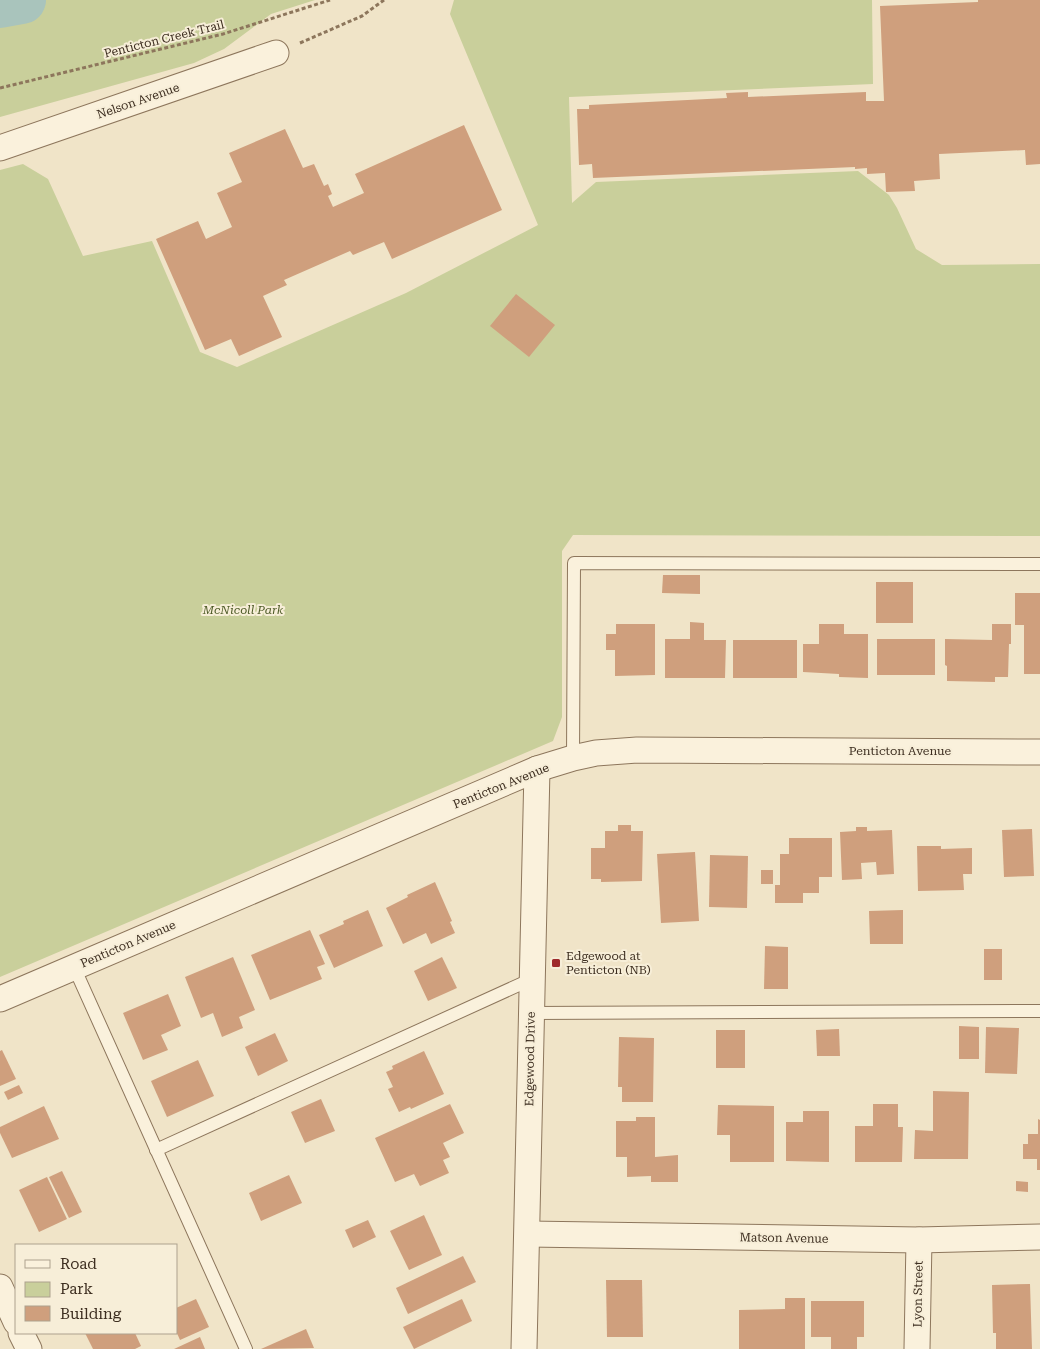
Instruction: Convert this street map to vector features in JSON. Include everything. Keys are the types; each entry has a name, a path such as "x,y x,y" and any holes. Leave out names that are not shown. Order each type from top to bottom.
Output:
{"street":[{"name":"Nelson Avenue","path":"0,148 276,53"},
{"name":"Penticton Avenue","path":"0,999 537,769 574,758 596,753 637,750 1040,752"},
{"name":"Edgewood Drive","path":"524,1349 537,769"},
{"name":"Matson Avenue","path":"528,1234 919,1240 1040,1237"},
{"name":"Lyon Street","path":"917,1349 919,1240"},
{"path":"0,1287 15,1320"},
{"path":"22,1334 29,1349"}],"lane":[{"path":"574,758 574,563 1040,564"},
{"path":"74,967 246,1349"},
{"path":"156,1150 532,979"},
{"path":"531,1013 1040,1011"}],"path":[{"name":"Penticton Creek Trail","path":"0,88 223,34 330,0"},
{"path":"276,53 362,16 384,0"}],"green space":[{"path":"0,0 315,0 271,14 224,49 194,63 0,117"},
{"name":"McNicoll Park","path":"454,0 872,0 873,84 569,97 572,203 596,182 858,171 889,195 916,249 942,265 1040,264 1040,536 573,535 562,551 562,717 553,741 0,977 0,170 23,164 48,179 83,256 152,241 200,352 237,367 406,293 538,225 450,14"}],"building":[{"path":"978,0 1040,0 1040,164 1026,165 1025,150 939,154 940,179 914,181 915,191 886,192 885,173 867,174 867,168 593,178 592,164 579,165 577,109 589,109 589,105 727,98 726,93 748,92 748,97 866,92 866,101 884,101 880,6 978,2"},
{"path":"464,125 502,210 392,259 384,242 353,255 350,251 284,280 287,285 263,296 282,337 239,356 231,339 205,350 156,239 198,221 206,239 232,227 217,193 242,182 229,153 285,129 303,168 314,164 324,186 328,184 332,194 328,196 333,207 364,193 355,174"},
{"path":"516,294 555,325 529,357 490,326"},
{"path":"663,575 700,575 700,594 662,593"},
{"path":"876,582 913,582 913,623 876,623"},
{"path":"1015,593 1040,593 1040,674 1024,674 1024,625 1015,625"},
{"path":"690,622 704,623 704,640 726,640 725,678 665,678 665,639 690,639"},
{"path":"616,624 655,624 655,675 615,676 615,650 606,650 606,634 616,634"},
{"path":"819,624 844,624 844,634 868,634 868,678 839,677 839,674 803,672 803,644 819,644"},
{"path":"992,624 1011,624 1008,677 995,677 995,682 947,681 945,639 992,640"},
{"path":"877,639 935,639 935,675 877,675"},
{"path":"733,640 797,640 797,678 733,678"},
{"path":"618,825 631,825 631,831 643,831 642,881 601,882 601,879 591,879 591,848 605,848 605,831 618,831"},
{"path":"856,827 867,827 867,831 892,830 894,874 877,875 876,862 861,863 862,879 842,880 840,832 856,831"},
{"path":"1032,829 1034,876 1004,877 1002,830"},
{"path":"789,838 832,838 832,877 819,877 819,893 803,893 803,903 775,903 775,885 780,885 780,854 789,854"},
{"path":"917,846 941,846 941,849 972,848 972,874 963,874 964,890 918,891"},
{"path":"695,852 699,921 661,923 657,854"},
{"path":"710,855 748,856 747,908 709,907"},
{"path":"761,870 773,870 773,884 761,884"},
{"path":"435,882 452,921 450,922 455,933 431,944 426,933 403,944 386,908 408,897 407,895"},
{"path":"368,910 383,946 334,968 319,935 344,924 343,921"},
{"path":"903,910 903,944 870,944 869,911"},
{"path":"310,930 325,964 317,967 322,979 270,1000 251,955"},
{"path":"765,946 788,947 788,989 764,989"},
{"path":"984,949 1002,949 1002,980 984,980"},
{"path":"233,957 255,1010 239,1017 243,1028 222,1037 213,1013 201,1018 185,977"},
{"path":"442,957 457,988 428,1001 414,971"},
{"path":"168,994 181,1026 161,1035 168,1050 143,1060 123,1013"},
{"path":"959,1026 979,1027 979,1059 959,1059"},
{"path":"986,1027 1019,1028 1017,1074 985,1073"},
{"path":"839,1029 840,1056 817,1056 816,1030"},
{"path":"716,1030 745,1030 745,1068 716,1068"},
{"path":"275,1033 288,1061 258,1076 245,1047"},
{"path":"619,1037 654,1038 653,1102 622,1102 622,1087 618,1087"},
{"path":"2,1050 16,1079 0,1086 0,1051"},
{"path":"424,1051 444,1094 411,1109 410,1107 399,1112 388,1089 393,1087 386,1072 393,1069 392,1066"},
{"path":"198,1060 214,1096 167,1117 151,1081"},
{"path":"19,1085 23,1093 8,1100 4,1092"},
{"path":"933,1091 969,1092 968,1159 914,1159 915,1130 933,1131"},
{"path":"321,1099 335,1131 305,1143 291,1112"},
{"path":"450,1104 464,1133 443,1143 450,1157 443,1160 449,1173 420,1186 414,1174 395,1182 375,1138"},
{"path":"873,1104 898,1104 898,1127 903,1127 902,1162 855,1162 855,1126 873,1126"},
{"path":"718,1105 774,1106 774,1162 730,1162 730,1135 717,1135"},
{"path":"44,1106 59,1139 12,1158 0,1133 0,1127"},
{"path":"803,1111 829,1111 829,1162 786,1161 786,1122 803,1122"},
{"path":"636,1117 655,1117 655,1157 678,1155 678,1182 651,1182 651,1176 627,1177 627,1157 616,1157 616,1121 636,1121"},
{"path":"1038,1119 1040,1120 1040,1170 1037,1170 1037,1159 1023,1159 1023,1144 1028,1144 1028,1134 1038,1134"},
{"path":"62,1171 82,1212 69,1218 49,1177"},
{"path":"289,1175 302,1203 261,1221 249,1193"},
{"path":"47,1177 67,1219 39,1232 19,1190"},
{"path":"1016,1181 1028,1182 1028,1192 1016,1191"},
{"path":"424,1215 442,1255 409,1270 390,1231"},
{"path":"368,1220 376,1237 353,1248 345,1230"},
{"path":"463,1256 476,1282 408,1314 396,1288"},
{"path":"606,1280 642,1280 643,1337 607,1337"},
{"path":"1030,1284 1032,1349 996,1349 996,1333 993,1333 992,1285"},
{"path":"785,1298 805,1298 805,1349 739,1349 739,1310 785,1309"},
{"path":"196,1299 209,1327 180,1340 177,1334 178,1307"},
{"path":"462,1299 472,1321 414,1349 403,1327"},
{"path":"811,1301 864,1301 864,1337 857,1337 857,1349 831,1349 831,1337 811,1337"},
{"path":"306,1329 314,1348 261,1349"},
{"path":"86,1334 135,1334 141,1346 135,1349 93,1349"},
{"path":"200,1337 205,1349 174,1349"}],"waterway":[{"path":"0,4 22,0"}],"place":[{"name":"Edgewood at Penticton (NB)","path":"556,963"}]}
